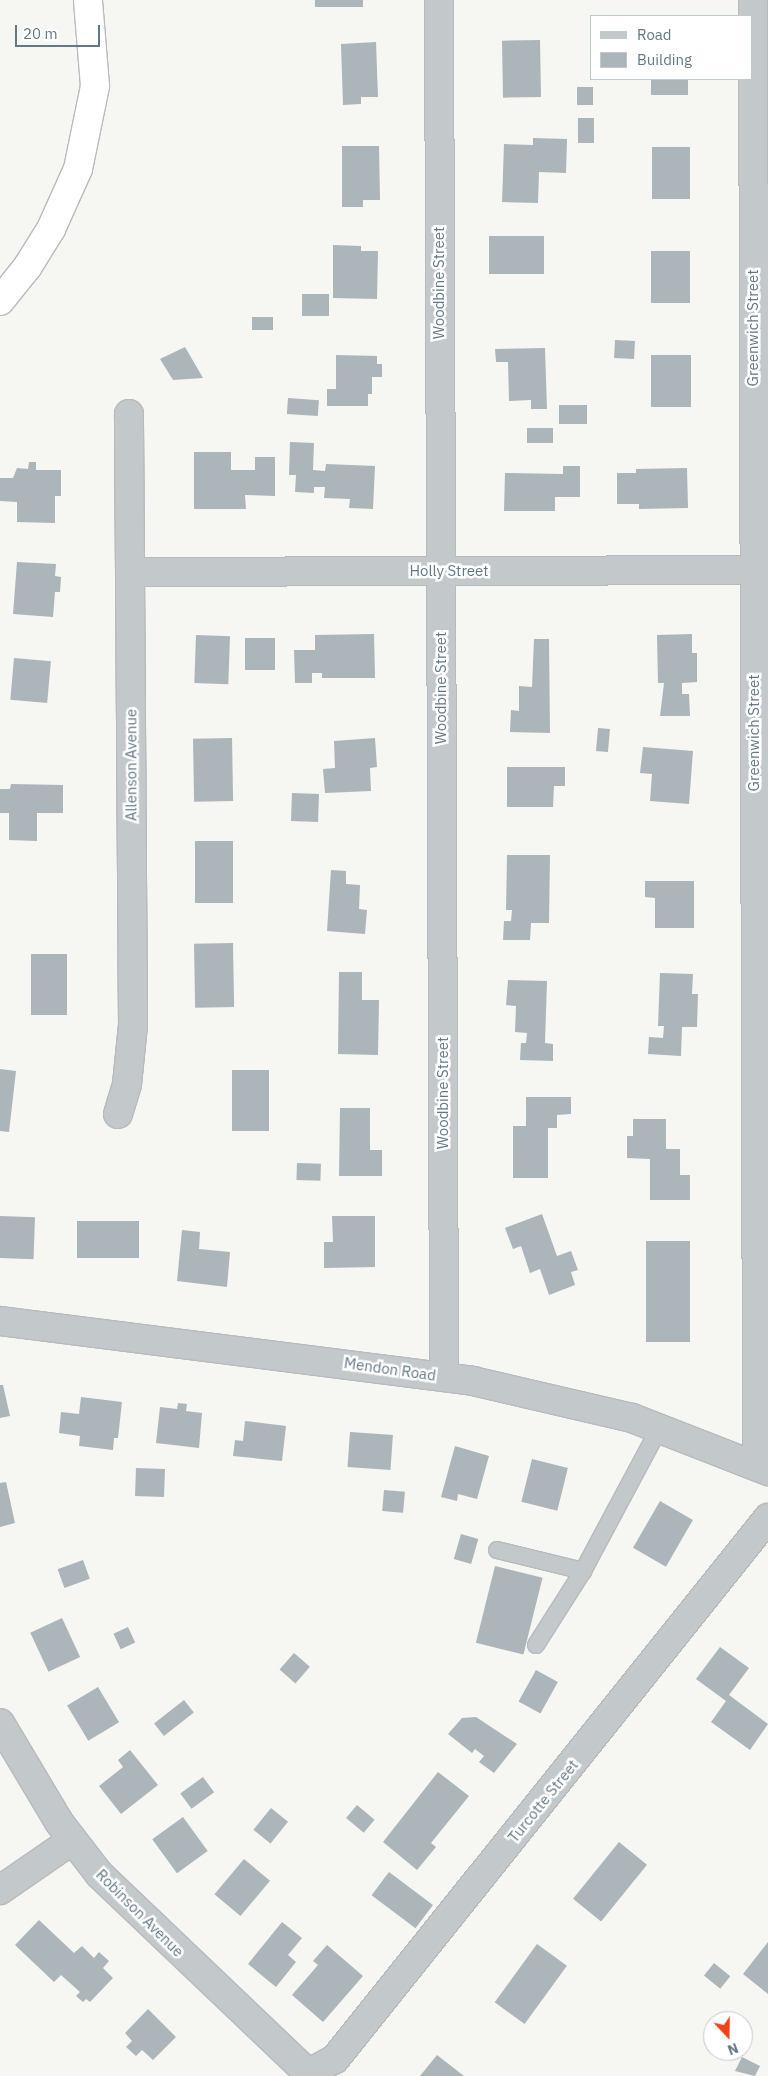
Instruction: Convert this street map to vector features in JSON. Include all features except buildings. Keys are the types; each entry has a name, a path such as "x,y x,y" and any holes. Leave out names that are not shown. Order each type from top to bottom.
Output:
{"highway":[{"path":"0,301 28,266 52,229 78,169 95,86 88,0"}],"street":[{"name":"Woodbine Street","path":"439,0 444,1376"},
{"name":"Greenwich Street","path":"753,0 761,570 763,1468"},
{"name":"Allenson Avenue","path":"118,1114 127,1084 133,1025 129,414"},
{"name":"Holly Street","path":"130,572 761,570"},
{"name":"Mendon Road","path":"0,1321 444,1376 545,1396 660,1427 763,1468"},
{"name":"Turcotte Street","path":"308,2075 336,2059 768,1518"},
{"name":"Robinson Avenue","path":"0,1723 71,1841 114,1888 308,2075"},
{"path":"0,1890 71,1841"}],"lane":[{"path":"536,1645 583,1572 660,1427"},
{"path":"498,1550 583,1572"}]}
